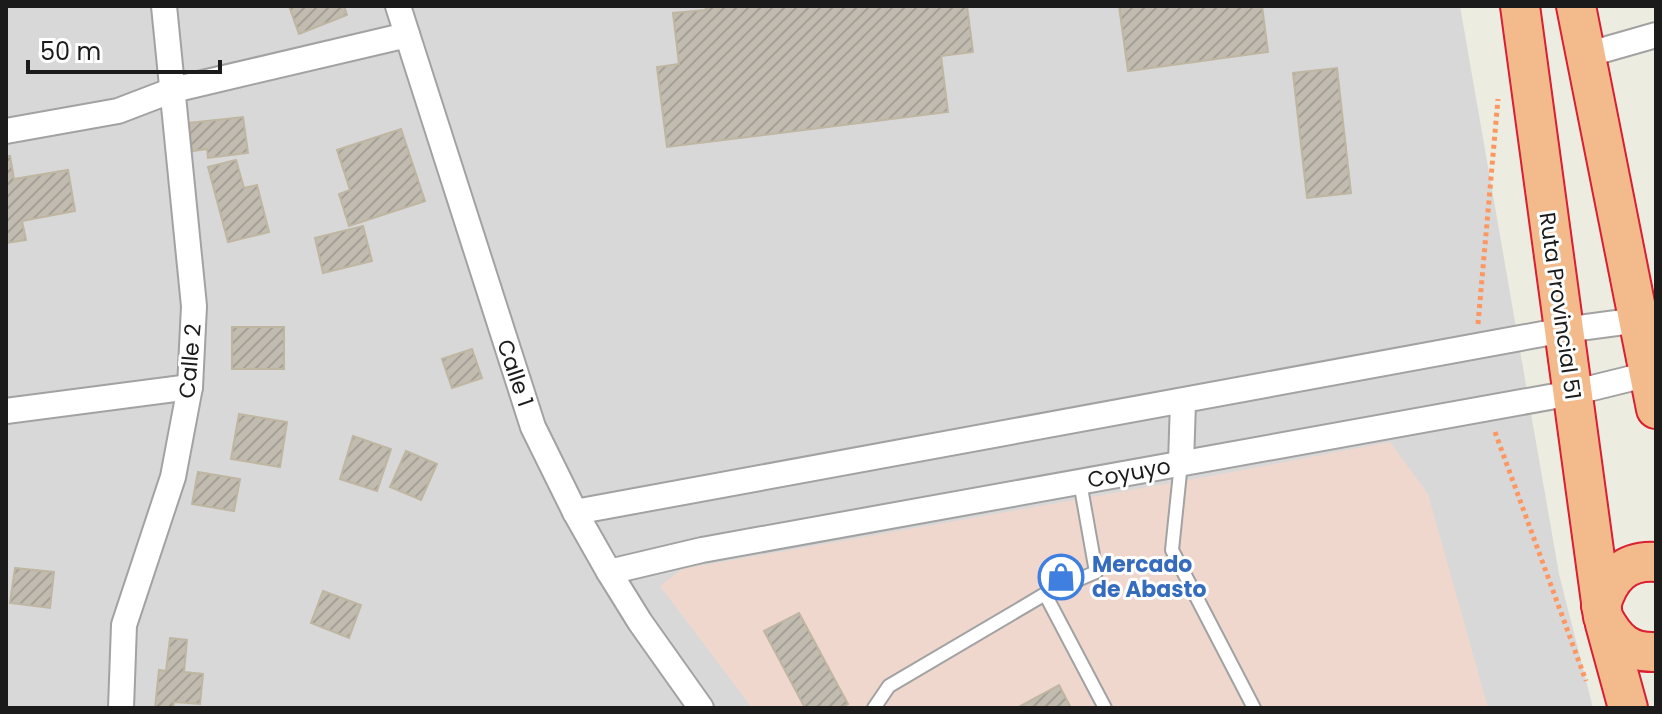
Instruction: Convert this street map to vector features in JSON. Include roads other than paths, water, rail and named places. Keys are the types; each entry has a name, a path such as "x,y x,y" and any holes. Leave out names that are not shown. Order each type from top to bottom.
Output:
{"highway":[{"name":"Ruta Provincial 51","path":"1520,6 1602,612 1628,708"},
{"path":"1576,6 1653,392"},
{"path":"1656,562 1642,561 1620,571 1609,582 1602,612 1611,632 1625,647 1640,652 1656,652"}],"street":[{"name":"Calle 2","path":"121,708 124,625 173,477 190,387 194,306 164,6"},
{"name":"Calle 1","path":"398,6 528,412 575,512 609,572 701,708"},
{"path":"6,131 118,111 173,90 407,35"},
{"path":"1586,55 1656,35"},
{"path":"575,512 1564,330 1639,320"},
{"path":"6,411 190,387"},
{"name":"Coyuyo","path":"609,572 702,550 1572,393 1653,392"},
{"path":"1181,463 1183,402"}],"lane":[{"path":"1181,463 1172,550 1254,708"},
{"path":"874,708 889,686 1045,594 1096,572 1080,482"},
{"path":"1045,594 1105,708"}],"place":[{"name":"Mercado de Abasto","path":"1061,577"}]}
